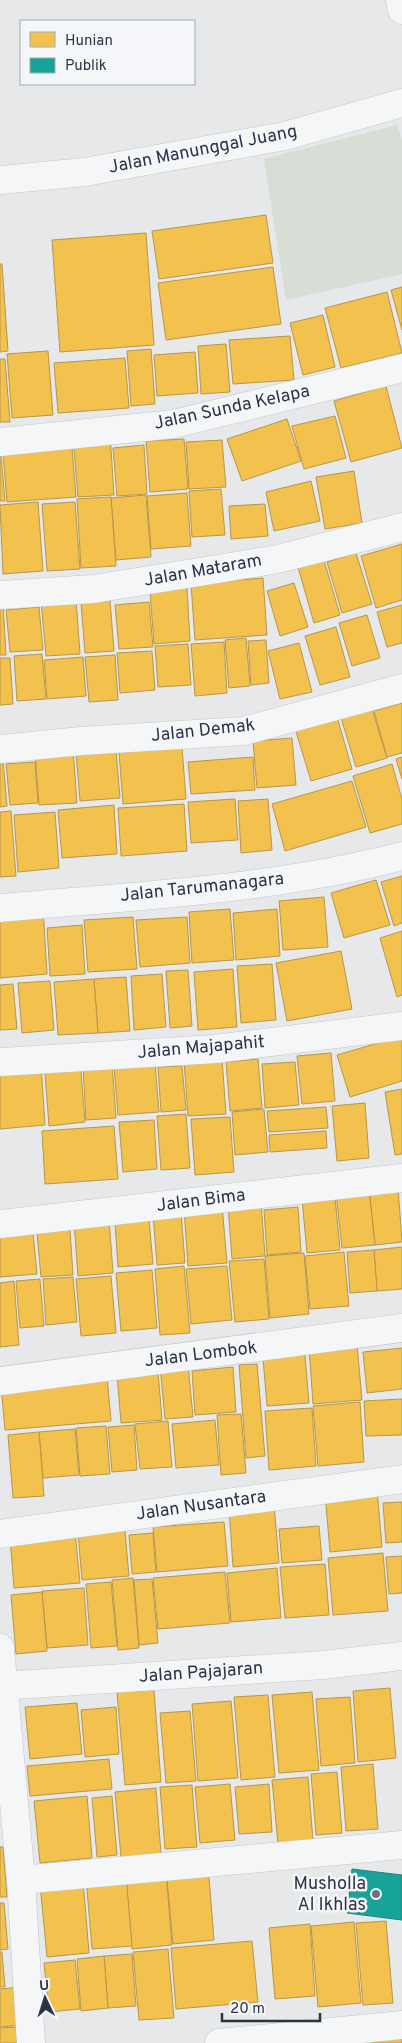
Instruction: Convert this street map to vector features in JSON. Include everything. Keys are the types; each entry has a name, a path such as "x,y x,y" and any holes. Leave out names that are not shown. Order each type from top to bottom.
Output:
{"street":[{"path":"400,0 402,10"},
{"name":"Jalan Manunggal Juang","path":"0,180 85,172 285,136 402,103"},
{"name":"Jalan Sunda Kelapa","path":"0,442 174,424 402,369"},
{"name":"Jalan Mataram","path":"0,595 93,589 196,573 278,558 402,527"},
{"name":"Jalan Demak","path":"0,749 80,741 244,731 402,688"},
{"name":"Jalan Tarumanagara","path":"0,908 279,881 369,865 402,856"},
{"name":"Jalan Majapahit","path":"0,1062 216,1049 402,1026"},
{"name":"Jalan Bima","path":"0,1224 402,1178"},
{"name":"Jalan Lombok","path":"0,1381 402,1328"},
{"name":"Jalan Nusantara","path":"0,1534 402,1479"},
{"path":"0,1648 21,1880 31,2043"},
{"name":"Jalan Pajajaran","path":"2,1686 323,1665 402,1656"},
{"path":"21,1880 402,1845"},
{"path":"219,2043 402,2025"}],"shaded area":[{"path":"397,125 402,140 402,274 286,300 264,159"}],"building: Hunian":[{"path":"266,215 273,263 159,279 152,231"},
{"path":"146,233 154,345 60,352 52,240"},
{"path":"0,264 2,264 8,351 0,352"},
{"path":"273,267 281,324 166,340 158,283"},
{"path":"402,287 402,330 391,290"},
{"path":"387,292 402,353 341,368 325,308"},
{"path":"323,315 335,367 303,375 290,323"},
{"path":"290,336 294,380 233,384 229,340"},
{"path":"226,344 230,392 201,394 198,346"},
{"path":"151,349 155,404 131,406 127,351"},
{"path":"48,351 53,415 12,418 7,354"},
{"path":"195,352 198,393 157,396 154,355"},
{"path":"125,358 129,408 58,413 54,363"},
{"path":"0,359 5,359 10,422 0,422"},
{"path":"386,386 402,448 351,462 334,401"},
{"path":"335,416 346,458 304,469 292,426"},
{"path":"287,419 301,461 242,481 227,439"},
{"path":"110,434 114,495 78,497 73,437"},
{"path":"184,439 188,489 150,492 146,441"},
{"path":"222,440 226,487 189,489 186,442"},
{"path":"0,445 5,501 0,501"},
{"path":"144,445 147,494 117,496 113,448"},
{"path":"72,448 76,497 7,502 3,453"},
{"path":"354,471 362,523 325,529 316,477"},
{"path":"311,481 320,521 274,531 266,492"},
{"path":"221,489 225,535 192,537 189,491"},
{"path":"187,493 191,546 151,549 147,496"},
{"path":"146,495 151,557 116,560 111,498"},
{"path":"111,497 116,566 81,568 77,499"},
{"path":"38,502 43,571 3,574 0,505"},
{"path":"75,502 80,569 47,571 42,504"},
{"path":"265,504 268,536 231,539 229,506"},
{"path":"402,544 402,600 376,608 361,556"},
{"path":"356,553 372,604 342,613 327,562"},
{"path":"324,560 340,615 314,623 298,567"},
{"path":"263,578 267,635 195,640 191,584"},
{"path":"294,583 308,627 280,636 267,591"},
{"path":"187,588 190,641 154,644 150,591"},
{"path":"76,599 80,654 46,656 41,601"},
{"path":"110,600 114,651 85,653 81,603"},
{"path":"149,602 153,647 119,649 115,605"},
{"path":"3,603 6,655 0,655 0,604"},
{"path":"402,605 402,643 387,647 377,612"},
{"path":"39,607 43,650 10,652 6,610"},
{"path":"367,615 380,658 352,666 339,623"},
{"path":"336,627 350,677 320,685 305,636"},
{"path":"246,638 250,686 229,688 225,640"},
{"path":"266,640 269,683 251,685 248,641"},
{"path":"224,642 227,693 195,696 191,644"},
{"path":"299,643 312,692 280,699 268,651"},
{"path":"188,644 191,685 158,687 155,646"},
{"path":"152,651 155,690 120,693 117,653"},
{"path":"42,654 46,699 17,701 14,656"},
{"path":"115,655 118,700 89,702 85,657"},
{"path":"83,657 86,696 47,699 44,660"},
{"path":"0,658 10,658 13,704 0,705"},
{"path":"369,699 387,758 356,767 338,708"},
{"path":"402,703 402,753 387,757 374,711"},
{"path":"336,713 352,769 311,781 294,725"},
{"path":"292,738 296,785 257,788 253,741"},
{"path":"182,747 186,799 123,804 119,752"},
{"path":"73,749 77,803 39,805 35,752"},
{"path":"116,750 120,798 80,801 76,753"},
{"path":"253,757 255,790 191,794 188,762"},
{"path":"402,757 402,779 396,759"},
{"path":"0,760 3,760 7,806 0,807"},
{"path":"35,762 38,803 10,805 6,764"},
{"path":"392,764 402,799 402,824 370,833 353,776"},
{"path":"352,781 366,827 285,851 272,804"},
{"path":"235,799 238,840 191,843 188,802"},
{"path":"268,799 272,850 241,853 238,801"},
{"path":"184,804 187,851 121,856 118,808"},
{"path":"114,805 117,854 62,858 58,810"},
{"path":"11,811 16,876 0,877 0,812"},
{"path":"55,812 59,868 18,872 14,815"},
{"path":"402,876 402,923 394,926 381,882"},
{"path":"376,880 390,925 344,938 331,893"},
{"path":"324,897 328,947 283,950 279,901"},
{"path":"43,907 47,974 0,978 0,910"},
{"path":"230,909 234,960 192,963 189,912"},
{"path":"277,909 280,956 236,960 233,913"},
{"path":"133,917 137,969 88,972 84,920"},
{"path":"187,917 190,963 140,967 136,920"},
{"path":"82,925 85,974 50,976 47,928"},
{"path":"402,931 402,995 397,997 380,938"},
{"path":"341,951 352,1009 287,1021 276,963"},
{"path":"272,964 276,1020 241,1023 237,966"},
{"path":"233,969 237,1027 198,1030 194,972"},
{"path":"188,970 192,1026 170,1028 166,971"},
{"path":"162,974 166,1027 134,1030 131,976"},
{"path":"126,977 130,1031 98,1033 94,979"},
{"path":"94,979 98,1033 58,1035 54,982"},
{"path":"50,981 54,1030 22,1033 18,983"},
{"path":"13,984 17,1029 0,1030 0,985"},
{"path":"402,1036 402,1081 350,1097 337,1055"},
{"path":"331,1053 335,1101 302,1104 297,1056"},
{"path":"222,1058 226,1114 188,1116 184,1061"},
{"path":"80,1059 85,1122 49,1126 44,1061"},
{"path":"258,1059 262,1108 230,1111 226,1062"},
{"path":"295,1062 299,1105 265,1108 262,1064"},
{"path":"112,1063 116,1118 86,1120 83,1065"},
{"path":"155,1063 159,1112 118,1115 114,1066"},
{"path":"41,1065 45,1125 0,1129 0,1069"},
{"path":"182,1066 186,1110 161,1112 158,1067"},
{"path":"402,1089 402,1154 395,1155 385,1092"},
{"path":"365,1103 369,1158 337,1161 332,1106"},
{"path":"326,1107 328,1128 269,1132 267,1111"},
{"path":"264,1109 268,1152 235,1155 232,1112"},
{"path":"186,1114 190,1168 161,1170 157,1116"},
{"path":"230,1117 234,1172 195,1175 191,1119"},
{"path":"154,1120 157,1169 123,1172 119,1122"},
{"path":"114,1126 118,1179 45,1184 42,1131"},
{"path":"326,1131 327,1148 270,1152 269,1135"},
{"path":"398,1187 402,1242 375,1245 369,1189"},
{"path":"369,1189 375,1245 342,1248 336,1193"},
{"path":"335,1197 340,1250 307,1253 302,1199"},
{"path":"261,1202 265,1256 232,1259 228,1205"},
{"path":"222,1205 227,1263 188,1266 184,1208"},
{"path":"298,1207 301,1252 267,1255 264,1210"},
{"path":"181,1212 185,1263 157,1265 153,1214"},
{"path":"109,1219 113,1273 78,1276 74,1222"},
{"path":"149,1219 153,1264 118,1267 115,1222"},
{"path":"70,1230 73,1275 41,1277 37,1233"},
{"path":"33,1232 37,1274 0,1277 0,1235"},
{"path":"402,1247 402,1289 377,1291 374,1250"},
{"path":"374,1250 377,1291 350,1293 347,1252"},
{"path":"344,1252 349,1306 310,1309 305,1256"},
{"path":"304,1253 309,1314 270,1318 265,1256"},
{"path":"264,1259 269,1319 235,1322 229,1261"},
{"path":"184,1266 190,1333 160,1335 155,1269"},
{"path":"227,1266 232,1320 191,1324 186,1269"},
{"path":"152,1270 157,1328 121,1331 116,1273"},
{"path":"111,1276 116,1333 81,1336 76,1279"},
{"path":"73,1277 77,1322 46,1325 43,1279"},
{"path":"40,1279 44,1326 20,1328 16,1281"},
{"path":"14,1281 19,1345 0,1347 0,1283"},
{"path":"357,1344 362,1400 313,1404 309,1348"},
{"path":"402,1348 402,1389 367,1393 363,1352"},
{"path":"305,1355 309,1403 267,1406 263,1358"},
{"path":"188,1364 193,1417 165,1419 160,1366"},
{"path":"257,1364 265,1456 246,1458 239,1365"},
{"path":"233,1367 236,1412 195,1415 192,1371"},
{"path":"158,1371 162,1420 121,1423 117,1374"},
{"path":"107,1376 111,1421 5,1430 1,1385"},
{"path":"402,1399 402,1435 366,1436 364,1401"},
{"path":"360,1402 364,1462 318,1466 313,1406"},
{"path":"312,1408 316,1466 269,1470 265,1411"},
{"path":"241,1414 246,1473 221,1475 217,1415"},
{"path":"215,1420 219,1465 176,1468 172,1424"},
{"path":"168,1421 172,1467 140,1469 135,1424"},
{"path":"134,1425 137,1470 112,1472 108,1427"},
{"path":"106,1426 110,1474 80,1476 76,1428"},
{"path":"75,1429 79,1475 43,1478 39,1432"},
{"path":"39,1432 44,1496 13,1498 8,1435"},
{"path":"377,1489 382,1547 330,1552 325,1493"},
{"path":"402,1502 402,1542 386,1543 383,1503"},
{"path":"274,1504 279,1563 233,1567 229,1508"},
{"path":"224,1522 228,1566 157,1572 153,1527"},
{"path":"319,1526 322,1560 282,1563 279,1529"},
{"path":"75,1531 80,1583 14,1588 10,1537"},
{"path":"125,1531 129,1576 82,1580 78,1534"},
{"path":"153,1533 156,1572 132,1574 129,1535"},
{"path":"383,1553 388,1611 333,1615 328,1558"},
{"path":"402,1556 402,1593 389,1594 386,1557"},
{"path":"325,1564 329,1615 285,1618 280,1567"},
{"path":"277,1568 281,1618 231,1622 227,1573"},
{"path":"225,1572 230,1623 158,1629 153,1578"},
{"path":"133,1578 139,1648 118,1650 112,1580"},
{"path":"152,1579 158,1643 139,1645 134,1580"},
{"path":"111,1582 117,1646 91,1648 86,1584"},
{"path":"84,1588 88,1645 47,1648 42,1591"},
{"path":"42,1592 47,1651 16,1654 11,1595"},
{"path":"390,1688 396,1758 358,1762 353,1691"},
{"path":"154,1690 161,1782 125,1785 117,1692"},
{"path":"312,1692 319,1770 279,1773 272,1695"},
{"path":"268,1695 275,1777 241,1780 234,1697"},
{"path":"350,1697 355,1763 321,1766 316,1699"},
{"path":"231,1701 238,1778 198,1781 192,1704"},
{"path":"77,1703 82,1754 30,1759 25,1707"},
{"path":"116,1707 119,1754 85,1757 81,1710"},
{"path":"190,1711 196,1781 166,1783 160,1713"},
{"path":"109,1759 112,1789 30,1796 27,1766"},
{"path":"373,1764 378,1829 346,1831 341,1767"},
{"path":"337,1772 342,1833 316,1835 311,1774"},
{"path":"308,1777 313,1841 278,1844 272,1780"},
{"path":"230,1784 235,1840 200,1843 195,1787"},
{"path":"269,1784 272,1832 239,1834 235,1787"},
{"path":"192,1785 197,1847 165,1849 160,1787"},
{"path":"156,1788 161,1854 121,1857 115,1792"},
{"path":"87,1796 92,1858 40,1863 34,1801"},
{"path":"112,1796 117,1855 97,1857 92,1798"},
{"path":"0,1847 3,1847 7,1897 0,1897"},
{"path":"208,1865 214,1940 173,1944 166,1869"},
{"path":"166,1872 172,1945 132,1949 126,1876"},
{"path":"126,1875 132,1946 92,1949 86,1878"},
{"path":"83,1880 89,1953 47,1957 40,1884"},
{"path":"0,1903 4,1903 8,1949 0,1950"},
{"path":"386,1921 393,2003 363,2005 356,1923"},
{"path":"354,1922 361,2003 318,2007 311,1926"},
{"path":"310,1924 315,1996 275,1999 269,1928"},
{"path":"252,1941 258,2002 176,2009 171,1948"},
{"path":"168,1949 174,2018 139,2020 133,1952"},
{"path":"0,1952 2,1952 5,1987 0,1987"},
{"path":"132,1954 136,2006 108,2008 104,1956"},
{"path":"104,1956 108,2008 81,2011 77,1959"},
{"path":"75,1960 80,2009 49,2012 44,1963"},
{"path":"21,1987 24,2025 0,2027 0,1989"},
{"path":"20,2027 21,2043 0,2043 0,2028"},
{"path":"402,2028 402,2043 371,2043 370,2030"}],"building: Publik":[{"name":"Musholla Al Ikhlas","path":"352,1869 402,1875 402,1920 347,1913"}],"place":[{"name":"Musholla Al Ikhlas","path":"376,1894"}]}
